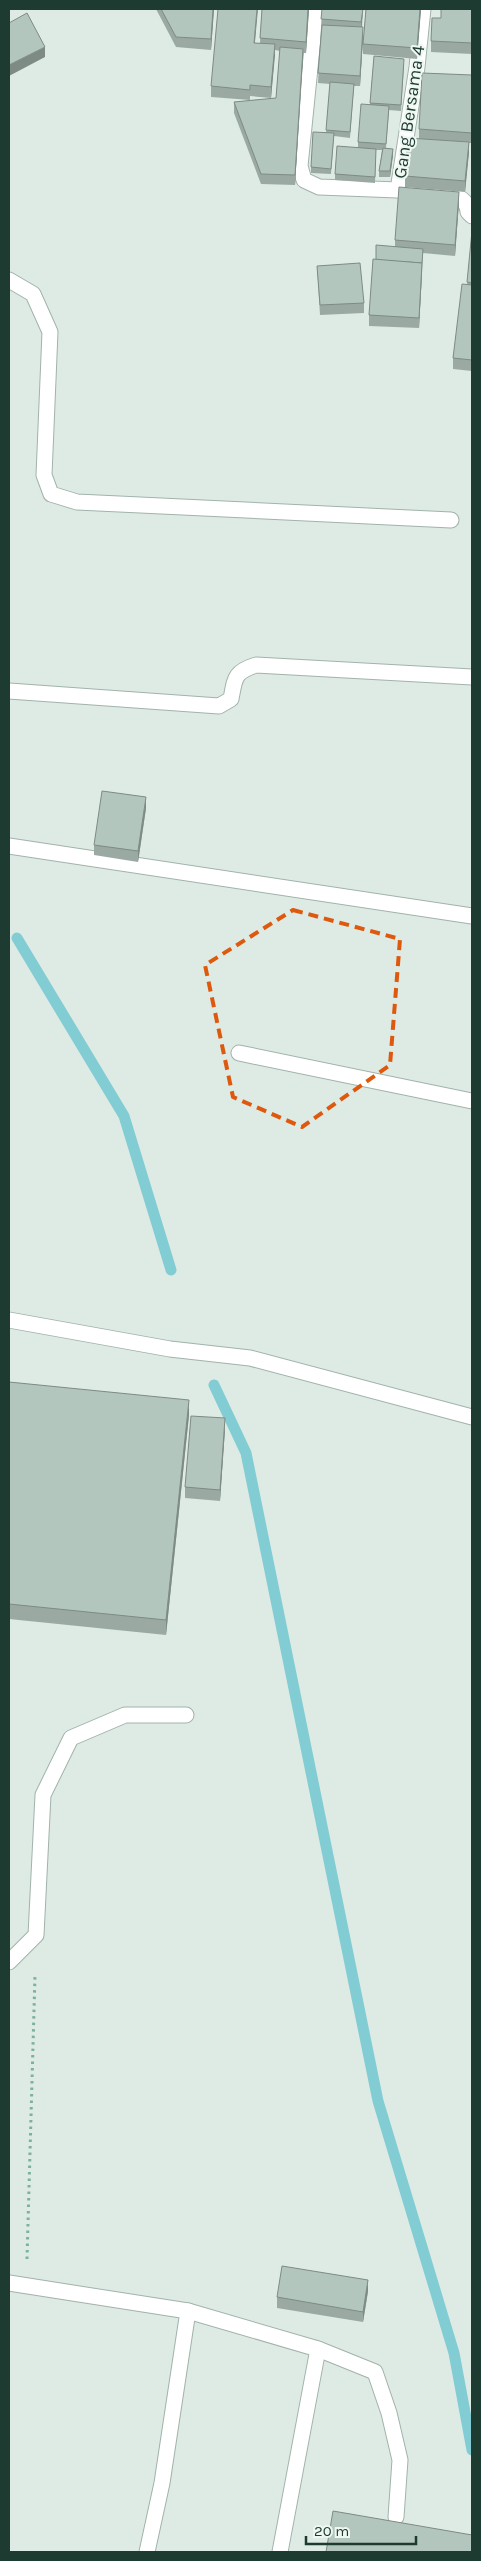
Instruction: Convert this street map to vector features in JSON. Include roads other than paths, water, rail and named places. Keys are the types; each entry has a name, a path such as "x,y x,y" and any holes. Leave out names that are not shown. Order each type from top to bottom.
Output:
{"street":[{"path":"316,9 300,166 304,180 319,187 398,190"},
{"name":"Gang Bersama 4","path":"422,9 417,67 398,190 461,198 468,205 468,212 472,216"},
{"path":"9,280 33,294 50,332 44,474 51,494 77,502 451,520"},
{"path":"9,691 219,706 231,699 236,677 242,669 256,665 472,677"},
{"path":"9,846 472,916"},
{"path":"239,1053 472,1101"},
{"path":"9,1320 170,1349 250,1358 472,1417"},
{"path":"9,1962 36,1935 42,1795 71,1738 125,1714 186,1715"},
{"path":"9,2283 188,2310 318,2349 375,2372 389,2413 400,2460 396,2517"},
{"path":"147,2552 162,2483 188,2310"},
{"path":"280,2552 318,2349"}],"waterway":[{"path":"17,938 124,1116 171,1270"},
{"path":"214,1385 246,1453 378,2101 454,2353 472,2450"}]}
